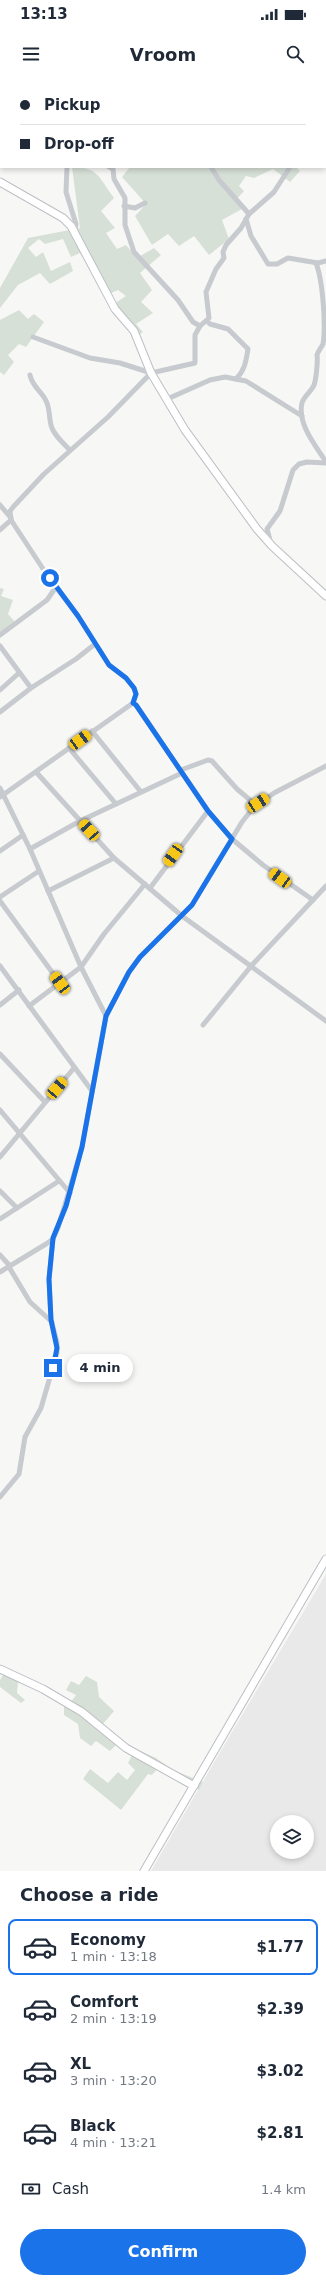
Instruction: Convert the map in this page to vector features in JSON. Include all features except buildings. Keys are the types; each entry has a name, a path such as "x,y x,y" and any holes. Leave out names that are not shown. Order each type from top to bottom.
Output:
{"street":[{"path":"67,168 66,192 76,224 75,231"},
{"path":"111,168 113,169 114,179 125,198 125,225 134,252 178,300 194,322 200,326"},
{"path":"212,168 219,180 249,214"},
{"path":"33,337 90,358 120,363 151,373 195,363 194,340 200,326 207,321 209,312 206,292 216,269 224,258 223,252 241,228 249,214 274,192 289,168"},
{"path":"0,182 63,218 75,231 115,309 134,331 151,373 165,400 239,505 272,546 326,596"},
{"path":"124,206 135,208 146,203"},
{"path":"246,219 251,236 268,264 277,264 288,258 316,263 326,261"},
{"path":"316,263 323,288 326,327 322,345 316,355 318,363 314,384 302,402 302,416 309,436 326,462"},
{"path":"207,321 210,324 228,330 248,349 246,364 242,373 236,379"},
{"path":"11,519 10,511 14,506 70,450 108,417 151,373"},
{"path":"30,375 33,386 42,393 47,403 51,416 51,426 70,450"},
{"path":"165,400 210,380 225,377 246,381 302,416"},
{"path":"272,546 267,529 280,512 293,470 299,464 307,462 326,462"},
{"path":"0,505 78,616 109,665 126,678 134,688 136,694 133,703 2,795"},
{"path":"0,530 11,519"},
{"path":"0,635 47,600 56,586"},
{"path":"0,712 31,688 76,659 95,644"},
{"path":"0,646 31,688"},
{"path":"0,690 19,673"},
{"path":"133,703 136,705 208,811 232,839 263,865 313,900"},
{"path":"92,731 141,792"},
{"path":"69,748 116,804"},
{"path":"30,848 80,821 201,762 212,761 238,789 256,805"},
{"path":"0,1497 19,1474 25,1436 41,1408 53,1368 57,1348 52,1322 49,1279 53,1238 70,1193 82,1147 106,1016 129,972 140,957 192,905 209,880 232,839 256,805 274,792 326,766"},
{"path":"36,772 114,858 182,916 252,965 326,1022"},
{"path":"0,788 2,795 30,848 81,967 106,1016"},
{"path":"150,888 208,811"},
{"path":"0,852 23,835"},
{"path":"48,891 114,858"},
{"path":"0,897 39,871"},
{"path":"30,1006 81,967 104,934 145,884"},
{"path":"203,1025 252,965 326,886"},
{"path":"0,901 60,983"},
{"path":"0,966 92,1091"},
{"path":"0,1005 19,990"},
{"path":"0,1054 45,1102"},
{"path":"0,1157 20,1135 45,1102 74,1068"},
{"path":"0,1110 70,1193"},
{"path":"0,1220 59,1181"},
{"path":"0,1191 17,1208"},
{"path":"0,1272 53,1238"},
{"path":"0,1255 10,1266 30,1302 52,1322"},
{"path":"144,1871 326,1559"},
{"path":"0,1669 43,1689 82,1712 126,1748 194,1786"}],"shaded area":[{"path":"72,168 88,169 98,175 114,198 101,211 115,228 106,233 117,249 126,245 137,258 154,248 161,255 140,273 152,290 141,302 153,313 136,324 143,332 136,337 109,307 126,296 118,290 109,294 80,253 71,257 63,239 45,244 39,239 28,248 36,257 43,252 51,271 70,262 73,271 50,284 40,273 18,285 0,308 0,288 28,238 80,228"},
{"path":"129,168 297,168 300,171 290,182 273,169 254,178 246,176 239,186 244,191 235,201 242,209 222,220 229,239 209,255 194,236 179,246 168,234 152,245 135,216 146,204 122,177"},
{"path":"19,310 28,319 34,314 44,322 26,347 19,344 8,355 14,362 4,375 0,372 0,320"},
{"path":"0,588 4,589 1,596 13,600 8,614 17,624 0,637"},
{"path":"326,1574 326,1871 151,1871 219,1754"},
{"path":"0,1666 11,1670 71,1702 76,1695 66,1690 71,1681 79,1685 86,1676 97,1682 99,1697 114,1711 102,1725 125,1744 156,1758 173,1770 203,1782 199,1790 158,1768 152,1775 148,1774 121,1810 83,1779 90,1769 108,1783 118,1772 127,1780 135,1770 128,1763 132,1755 116,1745 110,1751 96,1741 91,1746 80,1738 78,1724 64,1715 64,1702 21,1680 18,1682 17,1693 25,1700 21,1703 0,1687 0,1680 5,1672"}],"route":[{"path":"50,578 78,616 109,665 126,678 134,688 136,694 133,703 136,705 208,811 232,839 213,874 189,909 140,957 129,972 106,1016 77,1169 66,1206 53,1238 49,1279 51,1320 57,1342 57,1354 53,1368"}]}
